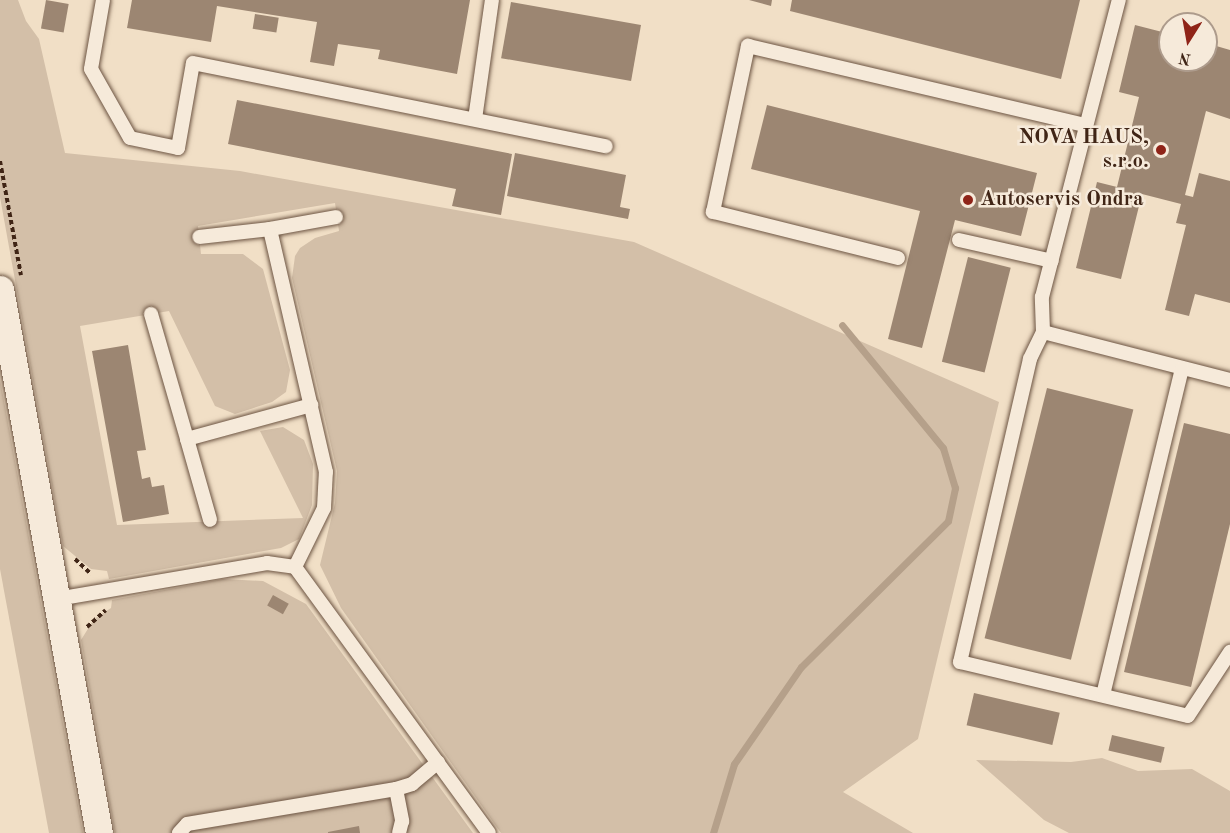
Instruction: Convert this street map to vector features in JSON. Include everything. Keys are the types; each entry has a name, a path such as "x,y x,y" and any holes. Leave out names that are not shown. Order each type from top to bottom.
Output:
{"street":[{"path":"0,289 99,833"}],"lane":[{"path":"103,0 91,69 130,138 178,148 194,63 606,146"},
{"path":"475,119 492,0"},
{"path":"1119,0 1042,297 1043,332 1030,360 960,662 1188,716 1230,652"},
{"path":"898,258 713,212 748,46 1086,125"},
{"path":"199,237 270,229 336,217"},
{"path":"270,229 326,472 327,492 309,544 295,567"},
{"path":"959,240 1052,261"},
{"path":"151,314 210,520"},
{"path":"1043,332 1230,381"},
{"path":"1103,695 1182,368"},
{"path":"187,439 311,405"},
{"path":"57,599 267,563 295,567 489,833"},
{"path":"179,833 187,824 396,789 412,784 438,762"},
{"path":"396,789 402,821 399,833"}],"shaded area":[{"path":"0,0 18,0 26,21 39,39 65,153 240,171 634,242 999,402 918,739 843,792 913,833 501,833 341,608 320,565 335,503 337,471 292,278 295,256 300,248 315,238 339,231 335,203 198,226 201,254 243,254 263,269 290,370 286,392 272,402 235,414 215,406 169,311 80,326 117,525 303,518 260,431 283,427 304,440 313,464 312,505 299,539 281,548 109,579 107,571 91,569 63,546 0,197"},
{"path":"0,379 83,833 49,833 0,569"},
{"path":"223,579 263,581 306,604 473,833 115,833 81,640 94,619 111,608 112,600"},
{"path":"1102,758 1138,771 1192,769 1230,791 1230,833 1069,833 1044,820 976,760 1071,762"}],"building":[{"path":"46,0 69,4 64,33 41,29"},
{"path":"132,0 470,0 457,74 378,59 380,50 338,44 334,66 310,62 317,22 217,6 211,42 127,28"},
{"path":"749,0 772,0 771,6"},
{"path":"792,0 1080,0 1061,79 790,11"},
{"path":"511,2 641,25 631,81 501,58"},
{"path":"255,14 279,18 276,33 253,29"},
{"name":"NOVA HAUS, s.r.o.","path":"1135,25 1158,31 1158,72 1218,72 1218,46 1230,50 1230,119 1206,111 1185,195 1193,197 1199,173 1230,181 1230,303 1195,294 1189,316 1165,310 1186,225 1176,223 1181,204 1142,194 1121,279 1076,268 1097,182 1117,187 1139,97 1119,92"},
{"path":"237,100 512,154 501,215 452,206 456,189 228,144"},
{"path":"767,105 1037,173 1021,236 955,220 922,348 888,339 920,211 751,169"},
{"path":"515,153 626,175 620,207 630,209 628,219 507,196"},
{"path":"968,257 1011,268 985,372 942,362"},
{"path":"128,345 146,450 137,451 142,479 150,477 152,487 164,485 169,514 123,522 92,351"},
{"path":"1047,388 1133,410 1071,660 985,638"},
{"path":"1184,423 1230,434 1230,524 1191,687 1124,672"},
{"path":"273,595 289,604 283,614 267,605"},
{"path":"974,693 1060,713 1052,745 967,725"},
{"path":"1112,735 1165,747 1161,763 1108,751"},
{"path":"359,826 360,833 328,833 328,832"}],"waterway":[{"path":"713,833 734,764 801,667 948,521 955,488 943,448 842,325"}],"place":[{"name":"NOVA HAUS, s.r.o.","path":"1161,150"},
{"name":"Autoservis Ondra","path":"968,200"}]}
